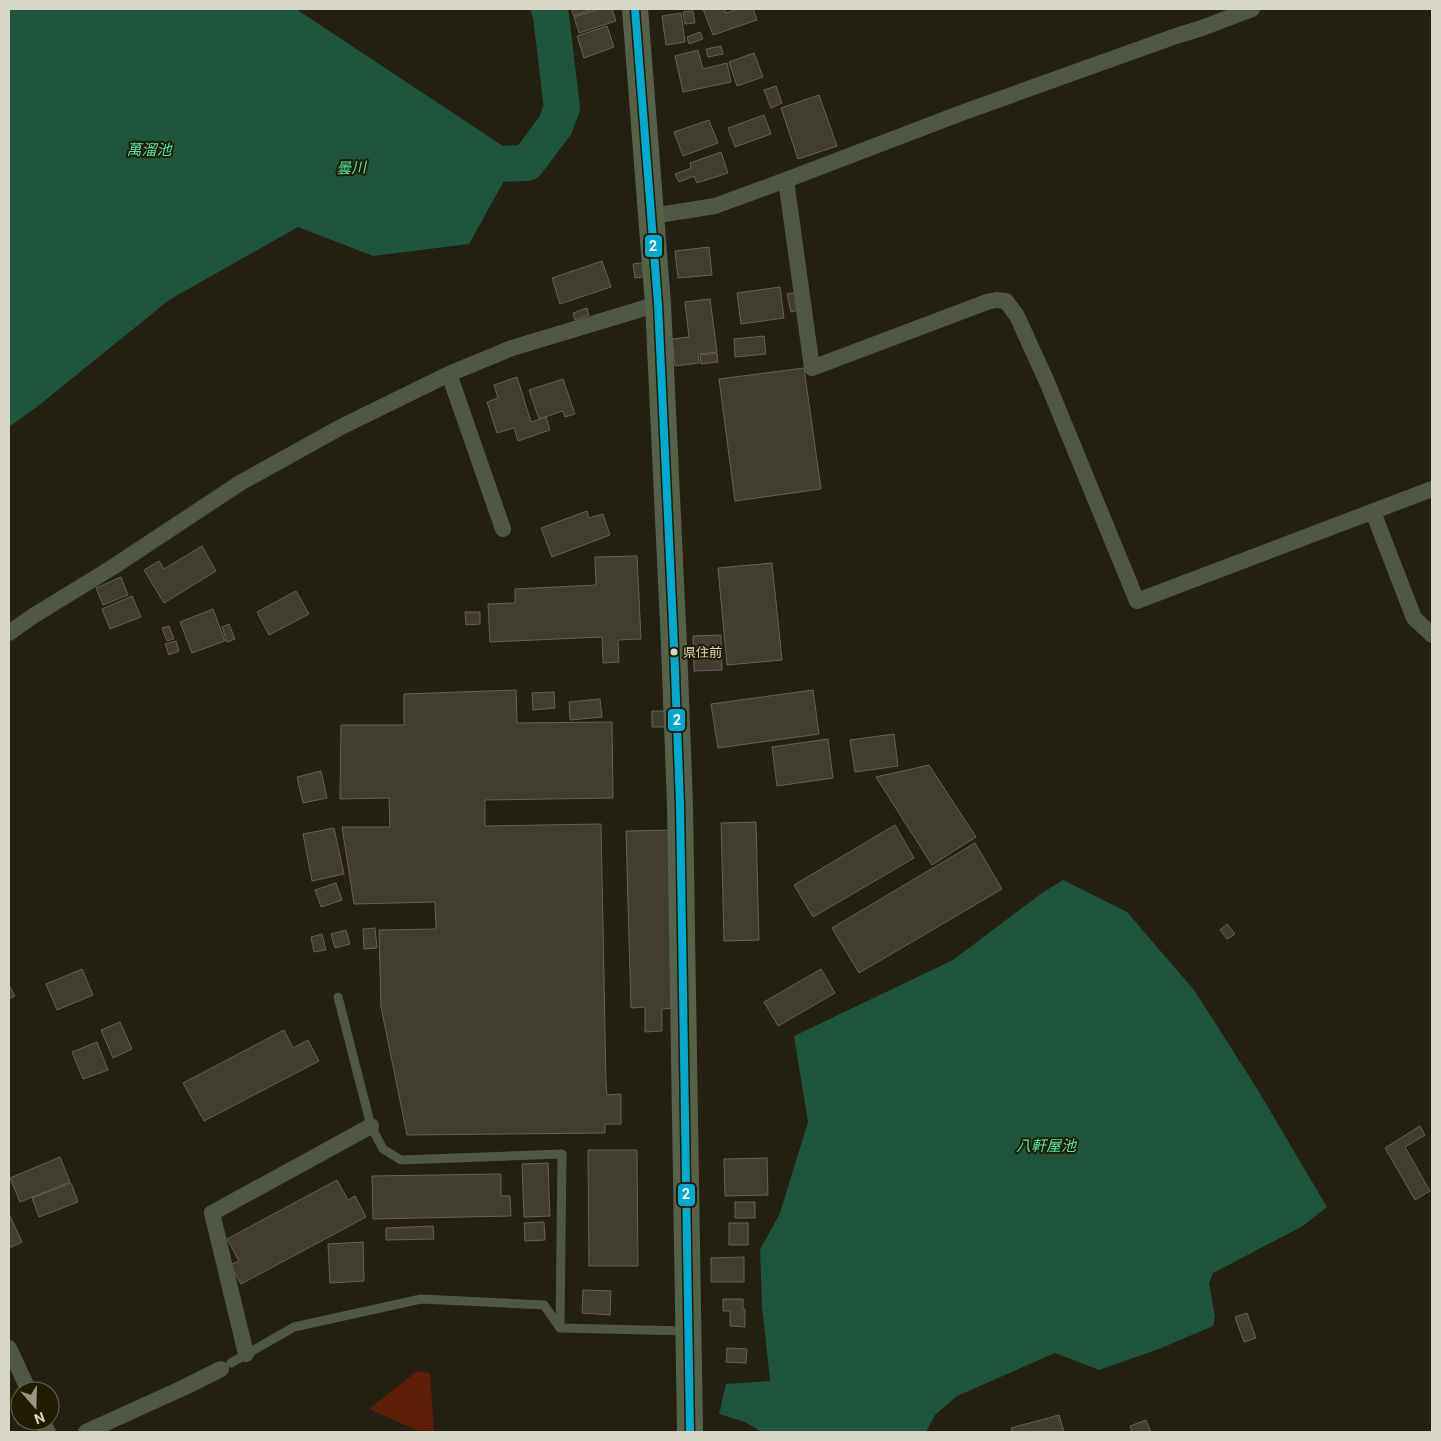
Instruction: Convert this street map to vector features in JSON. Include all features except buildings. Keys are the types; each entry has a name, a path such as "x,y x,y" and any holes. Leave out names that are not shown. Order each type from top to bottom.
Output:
{"main road":[{"path":"635,9 658,304 674,646 680,804 690,1432"}],"street":[{"path":"652,216 715,206 964,112 1252,9"},
{"path":"786,180 812,368 987,302 996,300 1006,301 1017,316 1047,382 1137,601 1432,489"},
{"path":"9,633 240,483 341,427 449,374 512,348 658,304"},
{"path":"449,374 503,529"},
{"path":"1373,512 1414,618 1432,635"},
{"path":"246,1354 212,1213 371,1126"},
{"path":"9,1348 24,1381"},
{"path":"86,1432 185,1388 226,1366"}],"lane":[{"path":"338,997 371,1126 383,1149 401,1160 562,1154 560,1328"},
{"path":"226,1366 294,1327 421,1299 544,1305 560,1328"},
{"path":"560,1328 688,1331"}],"shaded area":[{"path":"417,1371 430,1373 434,1432 421,1432 369,1409"}],"water":[{"name":"萬溜池","path":"9,9 296,9 518,156 469,244 373,256 298,227 169,300 38,406 9,427"},
{"name":"八軒屋池","path":"1063,880 1127,912 1194,990 1256,1087 1327,1207 1303,1226 1213,1273 1209,1283 1215,1317 1213,1326 1159,1349 1099,1370 1055,1353 957,1396 935,1415 926,1432 762,1432 745,1422 719,1414 726,1384 770,1381 762,1306 760,1250 780,1213 808,1122 794,1036 953,960 1042,893"}],"waterway":[{"name":"曇川","path":"465,165 527,163 555,126 562,108 549,9"}],"transit line":[{"name":"2","path":"635,9 658,304 674,646 680,804 690,1432"}],"place":[{"name":"県住前","path":"674,652"}]}
